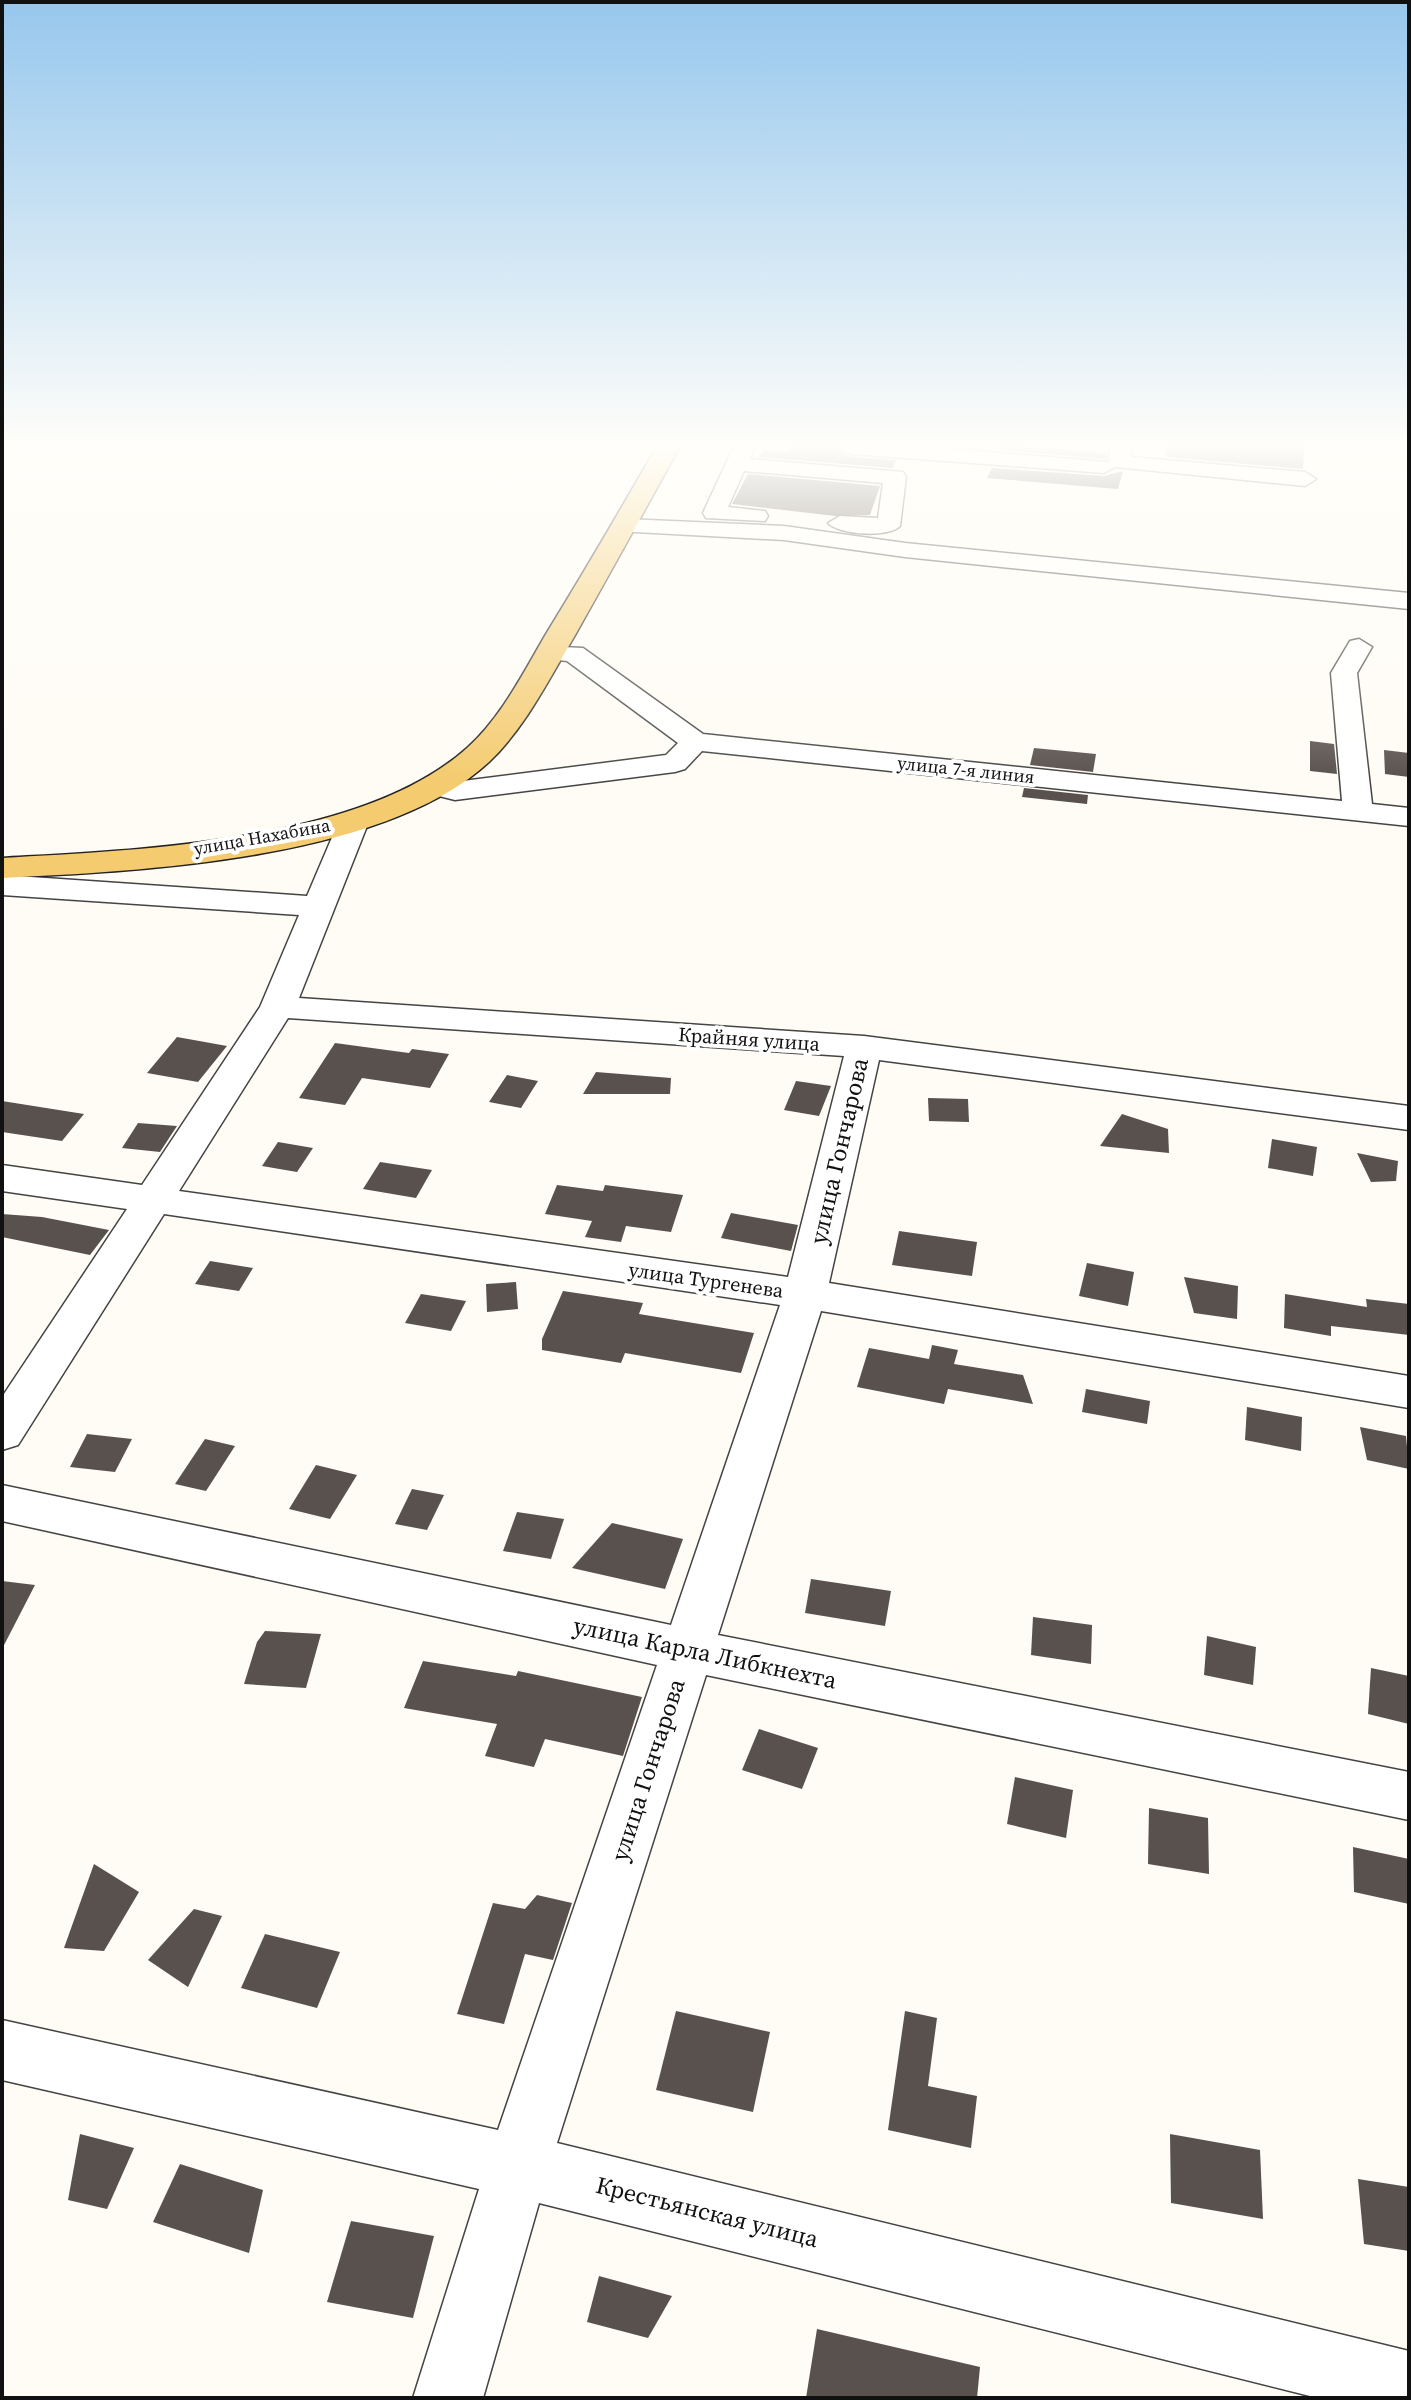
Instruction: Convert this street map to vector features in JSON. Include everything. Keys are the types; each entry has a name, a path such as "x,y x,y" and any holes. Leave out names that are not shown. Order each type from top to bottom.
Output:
{"main road":[{"name":"улица Нахабина","path":"2,868 232,845 354,821 437,787 477,757 494,737 550,652 606,558"}],"street":[{"path":"984,558 1409,601"},
{"path":"1358,811 1344,673 1359,647"},
{"path":"437,787 455,791 675,763 695,742 574,654 550,652"},
{"name":"улица 7-я линия","path":"695,742 1409,817"},
{"path":"2,1433 278,1007 354,821"},
{"path":"2,885 318,907"},
{"name":"Крайняя улица","path":"278,1007 864,1047 1409,1118"},
{"name":"улица Гончарова","path":"448,2398 518,2166 805,1294 864,1047"},
{"name":"улица Тургенева","path":"2,1178 805,1294 1409,1392"},
{"name":"улица Карла Либкнехта","path":"2,1503 687,1650 1409,1796"},
{"name":"Крестьянская улица","path":"2,2050 518,2166 1409,2386"}],"building":[{"path":"1310,741 1334,744 1337,774 1310,771"},
{"path":"1034,748 1096,754 1093,772 1030,765"},
{"path":"1384,750 1409,753 1409,777 1385,774"},
{"path":"1024,788 1088,795 1087,804 1022,797"},
{"path":"177,1037 227,1046 198,1082 147,1073"},
{"path":"335,1043 409,1053 412,1049 449,1054 430,1088 362,1078 345,1105 299,1098"},
{"path":"596,1072 671,1078 670,1094 583,1094"},
{"path":"507,1075 538,1081 521,1108 489,1102"},
{"path":"796,1081 831,1086 819,1116 784,1110"},
{"path":"928,1098 968,1099 969,1122 929,1121"},
{"path":"2,1101 84,1114 62,1141 2,1132"},
{"path":"1122,1114 1168,1129 1169,1153 1100,1146"},
{"path":"138,1123 177,1126 160,1152 122,1148"},
{"path":"1272,1139 1317,1147 1313,1176 1268,1168"},
{"path":"278,1142 313,1148 297,1172 262,1166"},
{"path":"1357,1153 1398,1161 1396,1181 1371,1182"},
{"path":"380,1162 432,1170 416,1198 363,1189"},
{"path":"557,1185 603,1191 605,1185 683,1195 671,1232 626,1226 621,1242 585,1237 592,1221 545,1214"},
{"path":"731,1213 798,1225 791,1251 721,1238"},
{"path":"2,1214 42,1217 109,1230 90,1255 2,1237"},
{"path":"899,1231 977,1242 972,1276 892,1265"},
{"path":"210,1261 253,1268 239,1291 195,1284"},
{"path":"1087,1263 1134,1272 1128,1306 1079,1296"},
{"path":"1184,1277 1238,1286 1237,1319 1194,1313"},
{"path":"516,1282 518,1309 487,1312 486,1284"},
{"path":"563,1291 643,1303 639,1314 754,1333 741,1373 625,1353 621,1363 542,1350 542,1339"},
{"path":"421,1294 466,1301 451,1331 405,1323"},
{"path":"1285,1294 1367,1307 1366,1299 1409,1304 1409,1335 1331,1326 1331,1336 1284,1328"},
{"path":"932,1345 958,1350 954,1364 1023,1375 1033,1404 948,1389 944,1404 857,1387 869,1348 929,1359"},
{"path":"1086,1389 1150,1401 1147,1424 1082,1412"},
{"path":"1247,1407 1302,1417 1301,1451 1245,1440"},
{"path":"1360,1427 1406,1436 1409,1469 1367,1460"},
{"path":"87,1434 132,1439 115,1472 70,1467"},
{"path":"205,1439 235,1446 206,1491 175,1484"},
{"path":"316,1465 357,1475 330,1519 289,1509"},
{"path":"412,1489 444,1495 427,1530 395,1524"},
{"path":"517,1512 564,1519 551,1559 503,1551"},
{"path":"612,1523 683,1539 665,1589 572,1568"},
{"path":"811,1579 891,1591 885,1626 805,1613"},
{"path":"2,1581 35,1585 2,1649"},
{"path":"1033,1617 1092,1625 1091,1664 1031,1655"},
{"path":"265,1631 321,1634 306,1688 244,1684 257,1642"},
{"path":"1207,1636 1256,1647 1253,1685 1204,1675"},
{"path":"423,1661 516,1676 518,1671 642,1697 623,1756 545,1739 534,1767 485,1756 497,1724 404,1708"},
{"path":"1371,1668 1409,1676 1409,1724 1368,1714"},
{"path":"759,1729 818,1748 802,1789 742,1770"},
{"path":"1015,1777 1073,1790 1066,1838 1007,1824"},
{"path":"1149,1808 1208,1818 1209,1874 1148,1864"},
{"path":"1353,1847 1409,1859 1409,1904 1354,1892"},
{"path":"94,1864 139,1892 104,1951 64,1948"},
{"path":"537,1895 572,1903 553,1960 525,1954 504,2024 457,2014 493,1903 525,1909"},
{"path":"194,1909 222,1916 188,1987 148,1960"},
{"path":"265,1934 340,1952 317,2008 241,1988"},
{"path":"676,2011 770,2032 753,2112 656,2090"},
{"path":"905,2011 937,2018 928,2086 977,2096 971,2148 888,2130"},
{"path":"80,2134 134,2148 107,2209 68,2200"},
{"path":"1170,2134 1260,2150 1263,2219 1171,2203"},
{"path":"180,2164 263,2190 249,2253 153,2222"},
{"path":"1358,2179 1409,2187 1409,2251 1364,2244"},
{"path":"351,2221 434,2236 413,2318 327,2302"},
{"path":"599,2276 672,2296 648,2338 587,2322"},
{"path":"817,2329 980,2367 977,2398 806,2398"}]}
